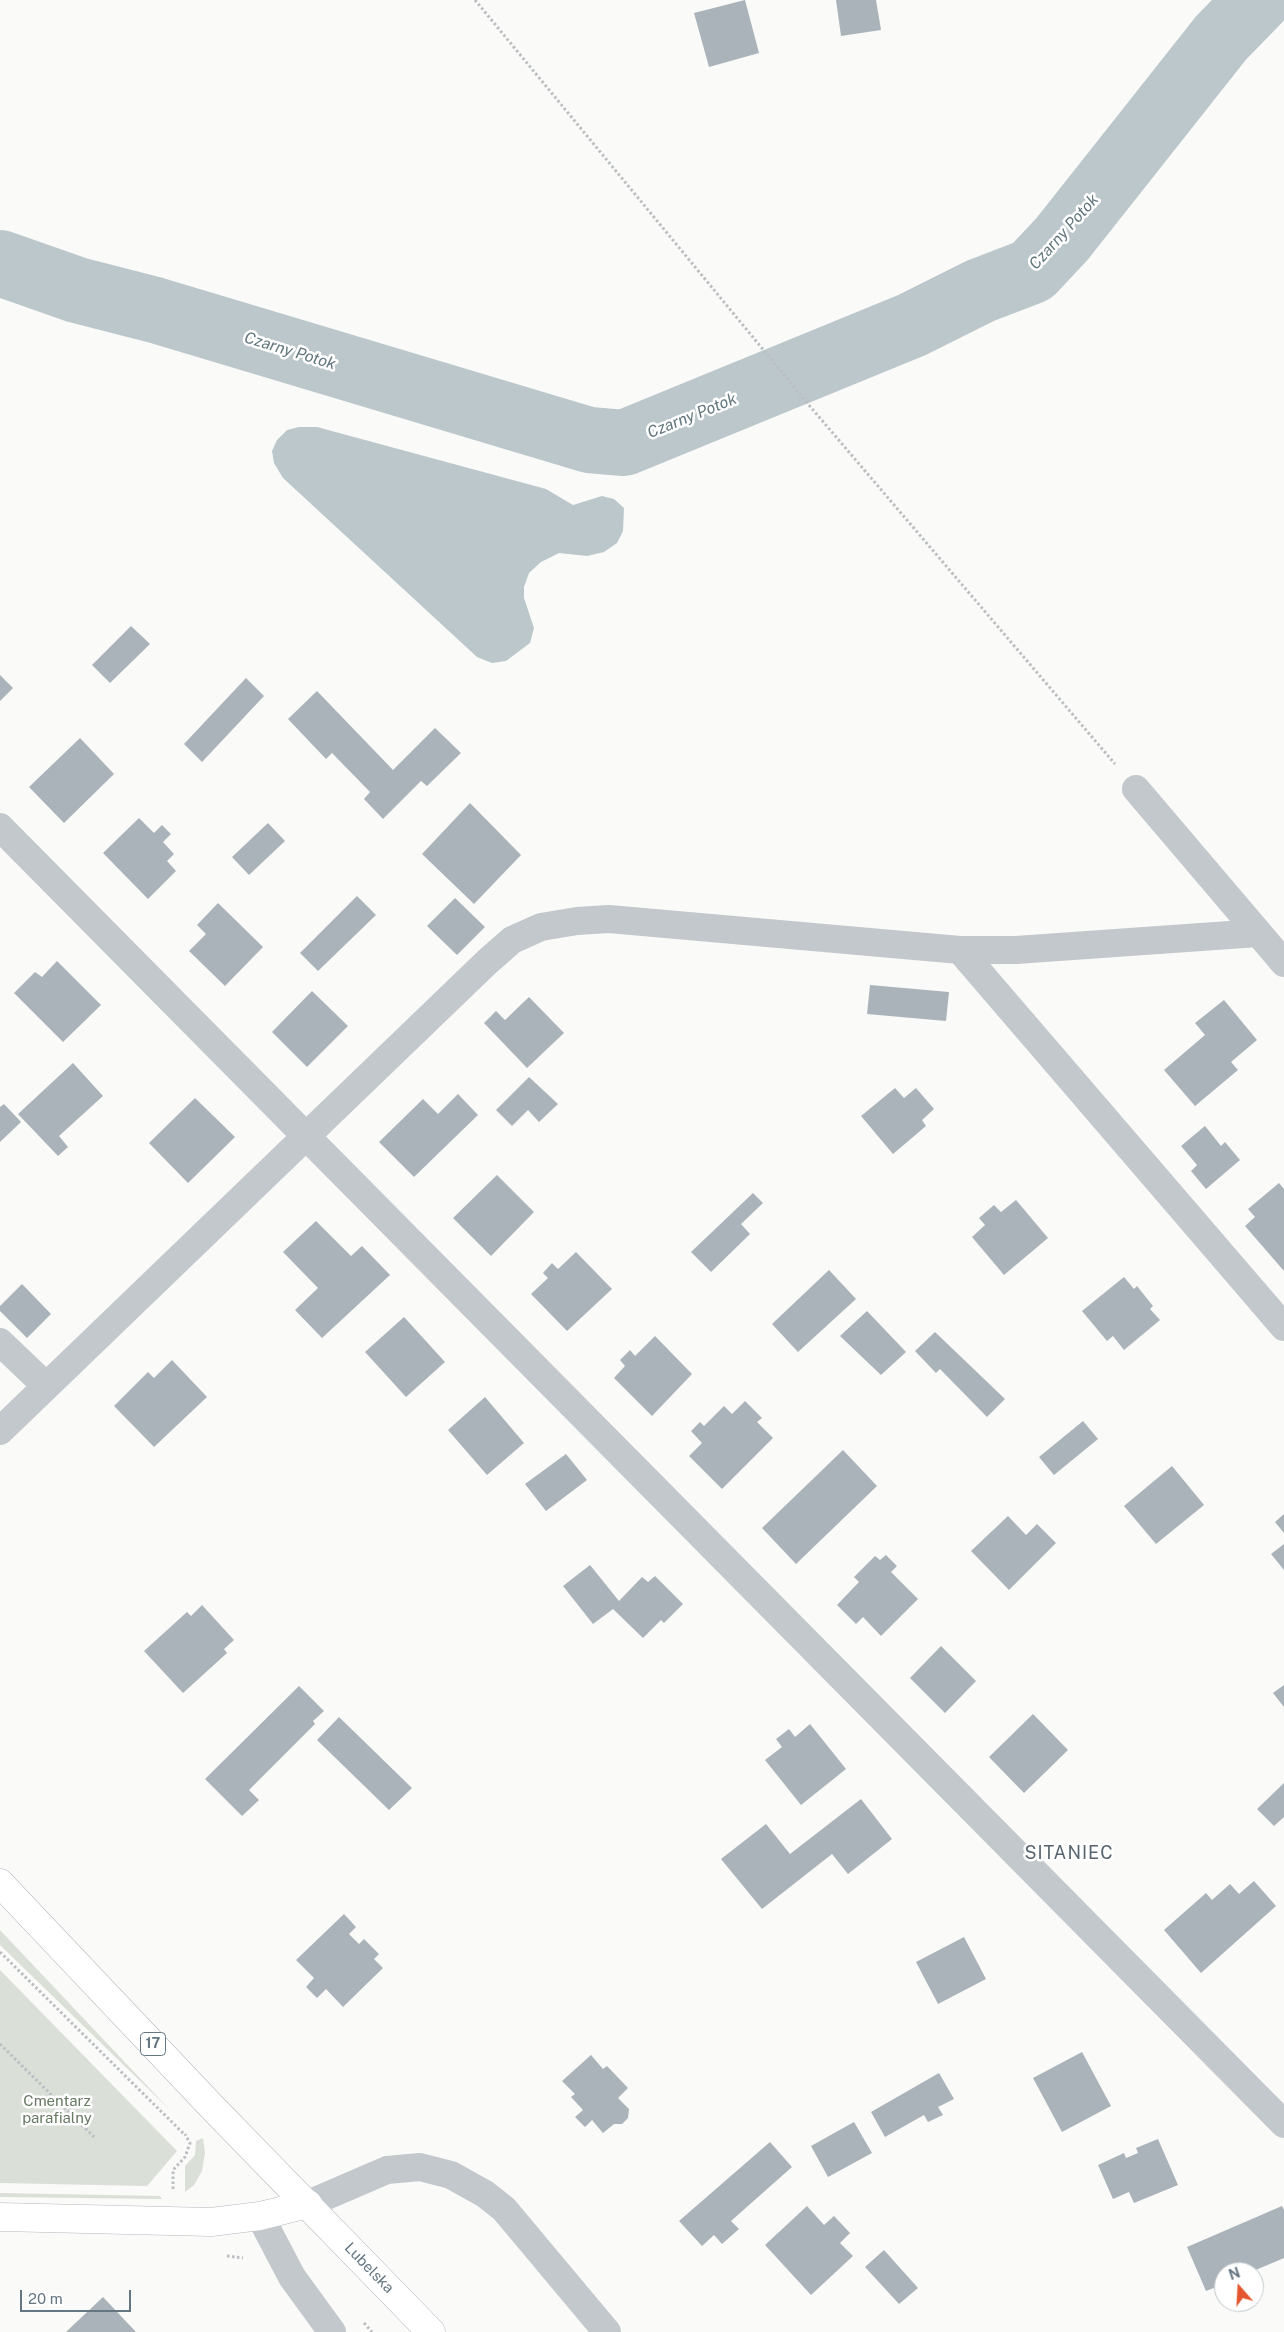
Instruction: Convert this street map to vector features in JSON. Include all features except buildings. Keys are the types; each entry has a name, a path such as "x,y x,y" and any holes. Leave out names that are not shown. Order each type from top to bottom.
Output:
{"main road":[{"name":"17","path":"0,1882 213,2108 308,2204"},
{"path":"0,2217 211,2222 260,2216 308,2204"},
{"name":"Lubelska","path":"308,2204 431,2332"}],"street":[{"path":"1136,789 1284,963"},
{"path":"0,827 1284,2124"},
{"path":"0,1431 304,1135 486,962 512,940 541,927 577,921 609,919 960,950 1016,950 1258,933"},
{"path":"960,950 1284,1327"},
{"path":"0,1342 46,1386"},
{"path":"308,2204 387,2170 420,2167 451,2175 485,2194 504,2209 607,2332"},
{"path":"260,2216 292,2277 332,2332"}],"path":[{"path":"475,0 808,404 1136,789"},
{"path":"0,1952 185,2135 190,2143 185,2157 173,2170 172,2192"},
{"path":"0,2044 94,2137"},
{"path":"185,2135 189,2131"}],"green space":[{"path":"0,1930 170,2110 0,1945"},
{"name":"Cmentarz parafialny","path":"0,1970 177,2151 147,2186 0,2183"},
{"path":"203,2138 205,2153 202,2171 194,2185 185,2192 185,2166 195,2155 196,2141"},
{"path":"0,2193 160,2196 162,2199 0,2197"}],"shaded area":[{"path":"299,427 317,427 546,489 573,505 602,496 614,499 624,508 623,531 617,543 604,552 587,556 559,553 541,562 529,573 524,587 524,598 534,628 530,643 506,661 492,663 477,657 283,478 274,463 272,451 277,440 287,430"}],"waterway":[{"name":"Czarny Potok","path":"0,263 77,290 155,310 589,440 624,443 912,325 980,291 1032,271 1062,239 1221,38 1258,0"}],"district":[{"name":"SITANIEC","path":"1069,1853"}]}
